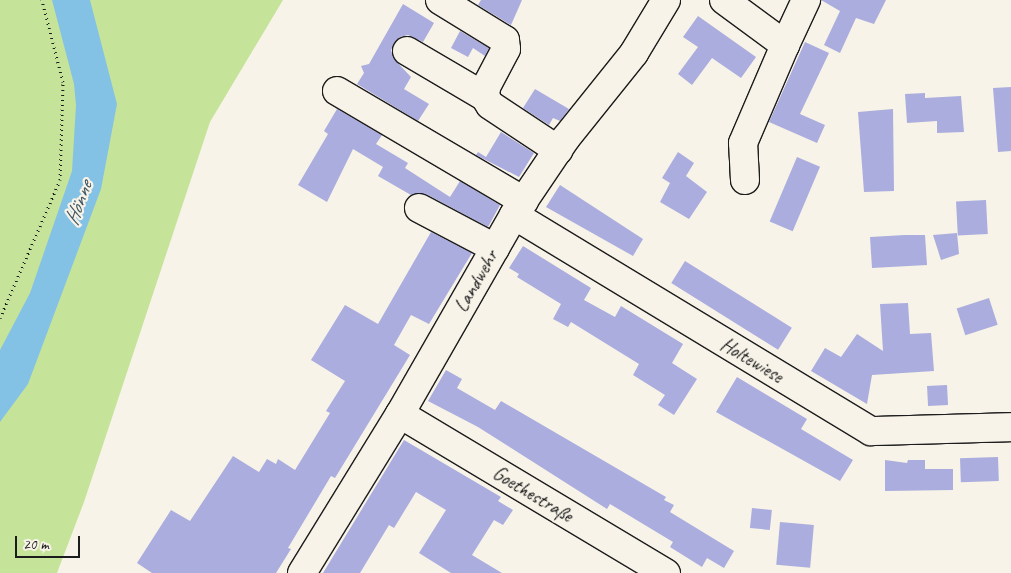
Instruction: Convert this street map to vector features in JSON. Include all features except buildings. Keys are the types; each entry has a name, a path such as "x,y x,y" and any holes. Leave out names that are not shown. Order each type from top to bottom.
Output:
{"street":[{"path":"440,0 505,40 506,49 486,87 486,98"},
{"name":"Landwehr","path":"302,573 400,414 519,208 558,150 634,53 666,0"},
{"path":"724,0 785,45"},
{"path":"744,180 742,143 806,0"},
{"path":"407,51 486,98 490,105 558,150"},
{"name":"Holtewiese","path":"337,91 870,431 1011,427"},
{"path":"419,208 495,248"},
{"name":"Goethestraße","path":"400,414 666,573"}],"path":[{"path":"0,318 60,180 63,82 42,0"}],"green space":[{"path":"0,0 283,0 210,122 84,502 57,573 0,573"}],"water":[{"name":"Hönne","path":"52,0 90,0 117,104 101,189 28,384 0,422 0,350 30,293 72,171 76,105 74,84"}]}
